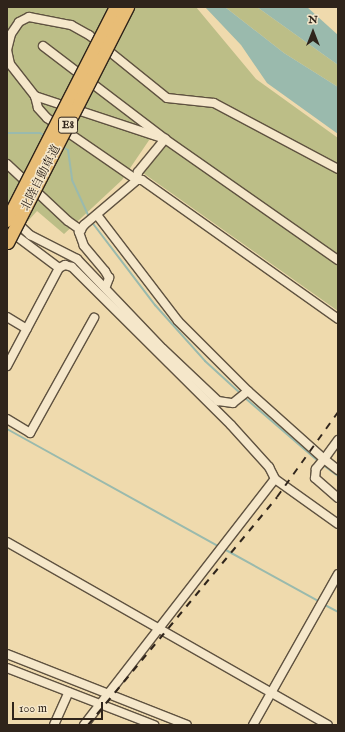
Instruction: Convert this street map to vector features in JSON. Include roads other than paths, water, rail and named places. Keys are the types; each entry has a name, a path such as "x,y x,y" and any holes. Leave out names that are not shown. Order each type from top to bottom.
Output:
{"highway":[{"name":"北陸自動車道","path":"7,221 116,7"},
{"name":"北陸自動車道","path":"8,243 128,7"}],"street":[{"path":"338,169 214,103 167,98 89,35 71,25 29,17 19,22 11,34 7,50 10,64 35,96 38,108 46,118 137,180 142,180 338,319"},
{"path":"43,46 165,139 338,260"},
{"path":"35,96 165,139"},
{"path":"82,227 137,180 138,172 165,139"},
{"path":"7,164 68,221 82,227"},
{"path":"7,214 30,235 77,259 106,286 160,352 218,400 233,403 238,401 247,392"},
{"path":"95,216 178,321 247,392 323,460 338,470"},
{"path":"82,227 84,246 109,278 106,286"},
{"path":"7,229 59,268"},
{"path":"7,366 59,268 65,265 81,275 160,352 231,425 269,467 275,479 338,524"},
{"path":"7,318 27,329"},
{"path":"7,419 30,433 94,318"},
{"path":"338,440 316,469 315,478 338,498"},
{"path":"84,725 110,694 275,479"},
{"path":"7,542 328,725"},
{"path":"253,725 338,574"},
{"path":"7,654 187,725"},
{"path":"7,668 154,725"},
{"path":"54,725 69,692"}],"waterway":[{"path":"7,133 40,133 45,136"},
{"path":"61,146 68,150 72,180 89,217"},
{"path":"91,221 155,305 205,361 241,394"},
{"path":"244,397 319,462"},
{"path":"7,429 220,547"},
{"path":"323,465 338,476"},
{"path":"224,549 320,602"},
{"path":"323,604 338,612"}],"railway":[{"path":"88,725 277,497 338,412"}]}
